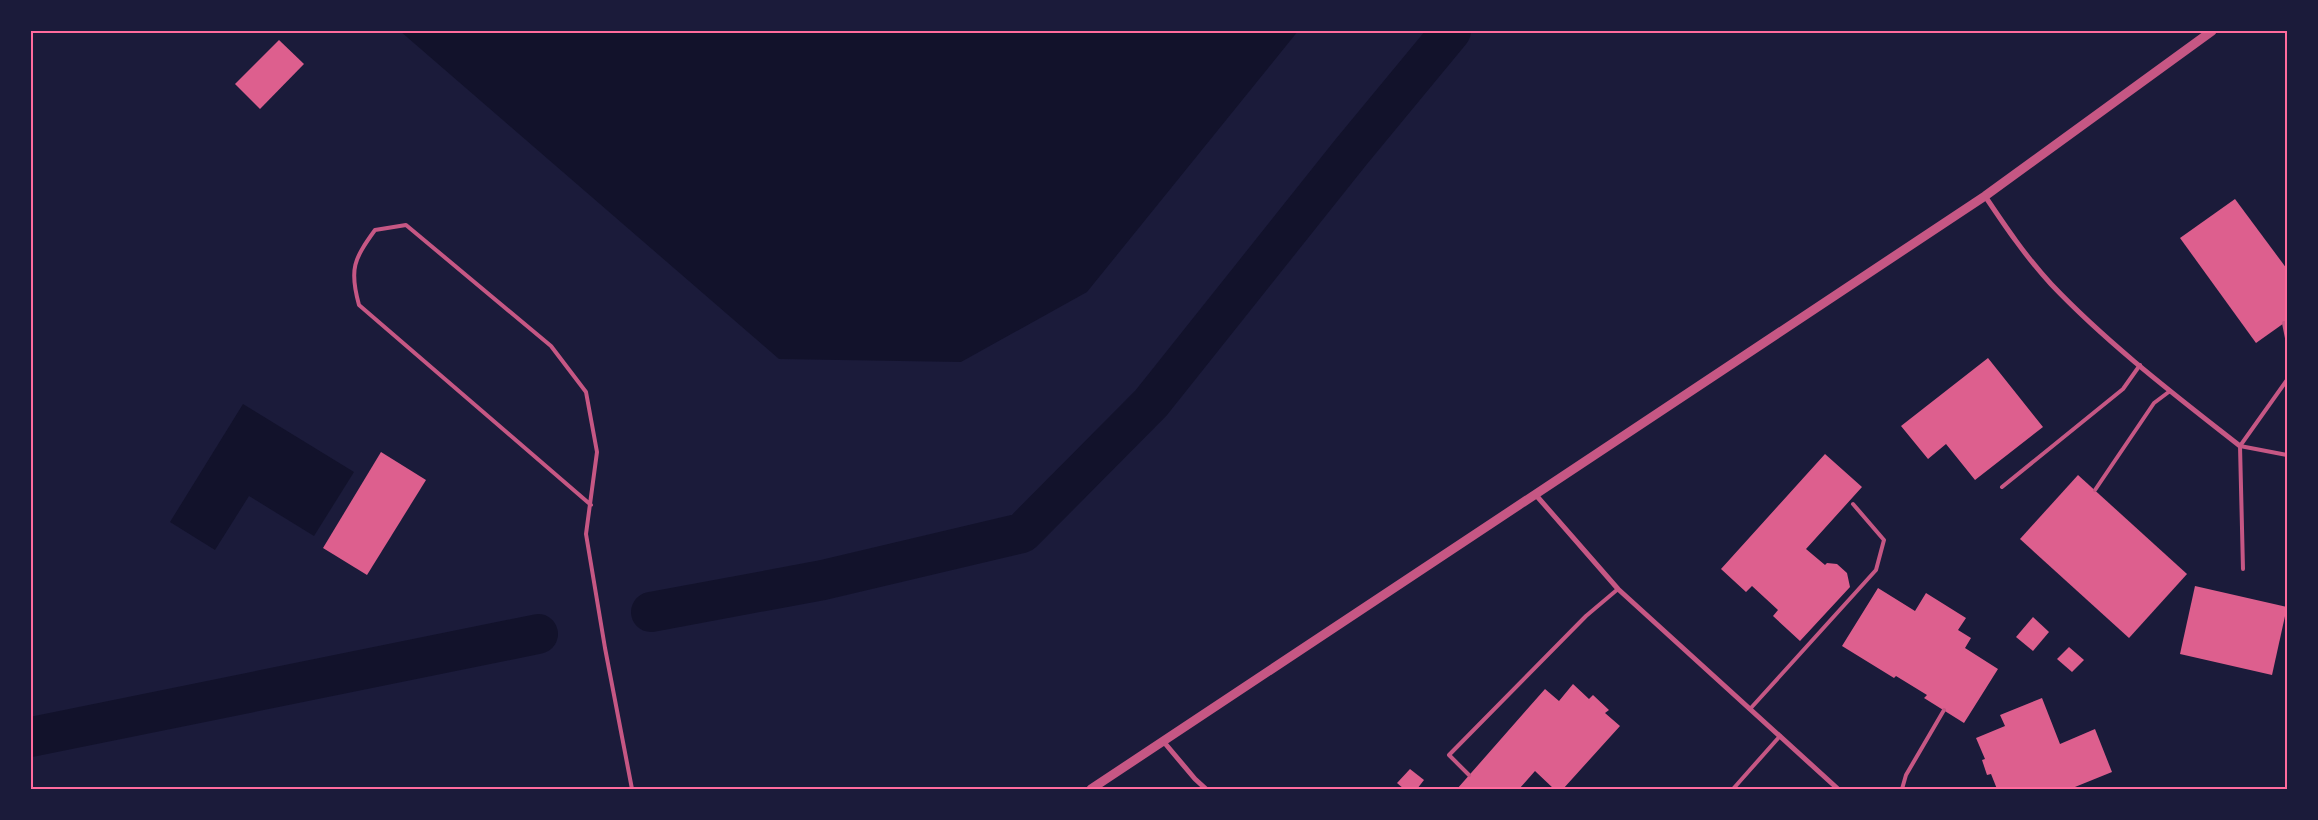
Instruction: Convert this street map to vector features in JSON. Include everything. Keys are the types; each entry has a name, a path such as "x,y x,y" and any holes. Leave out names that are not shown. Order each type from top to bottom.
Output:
{"street":[{"path":"1091,789 1985,196 2212,31"},
{"path":"1985,196 2016,242 2051,284 2170,391 2240,446"},
{"path":"1535,494 1618,589 1838,789"},
{"path":"1163,740 1195,779 1206,789"}],"lane":[{"path":"590,505 360,305 353,282 358,254 375,230 406,225 551,346 586,392 597,452 590,505 586,534 605,648 632,789"},
{"path":"2284,323 2287,338"},
{"path":"2002,487 2123,389 2140,365"},
{"path":"2243,569 2240,446 2287,380"},
{"path":"2095,490 2154,403 2170,391"},
{"path":"2240,446 2287,455"},
{"path":"1750,709 1876,570 1884,540 1853,504"},
{"path":"1470,774 1449,755 1586,616 1618,589"},
{"path":"1902,789 1906,775 1944,710"},
{"path":"1733,789 1780,736"}],"shaded area":[{"path":"400,31 1298,31 1087,292 961,362 779,359"},
{"path":"243,404 354,472 314,536 249,496 215,550 170,522"}],"building":[{"path":"279,40 304,64 260,109 235,84"},
{"path":"2235,199 2287,269 2287,321 2256,343 2180,238"},
{"path":"1988,358 2043,427 1975,480 1946,444 1928,459 1901,426"},
{"path":"381,452 426,480 367,575 323,548"},
{"path":"1825,454 1862,487 1806,549 1825,565 1827,563 1837,564 1847,573 1850,587 1800,641 1773,616 1778,610 1752,586 1746,592 1721,569"},
{"path":"2078,475 2187,574 2129,638 2020,539"},
{"path":"2195,586 2287,607 2272,675 2180,654"},
{"path":"1878,588 1915,611 1926,593 1966,618 1958,630 1971,638 1965,648 1998,669 1964,723 1924,698 1927,695 1896,676 1894,678 1842,646"},
{"path":"2033,617 2049,632 2033,651 2016,637"},
{"path":"2069,647 2084,660 2072,672 2057,659"},
{"path":"1573,684 1589,699 1593,695 1609,710 1605,713 1620,726 1563,789 1554,789 1535,771 1519,789 1457,789 1545,689 1559,701"},
{"path":"2042,698 2060,744 2095,729 2112,772 2070,789 1997,789 1991,774 1987,775 1982,760 1985,759 1976,738 2005,726 2000,715"},
{"path":"1410,769 1424,780 1417,789 1404,789 1397,783"}],"waterway":[{"path":"651,612 823,580 1022,533 1151,403 1351,152 1451,31"},
{"path":"31,737 538,634"}]}
